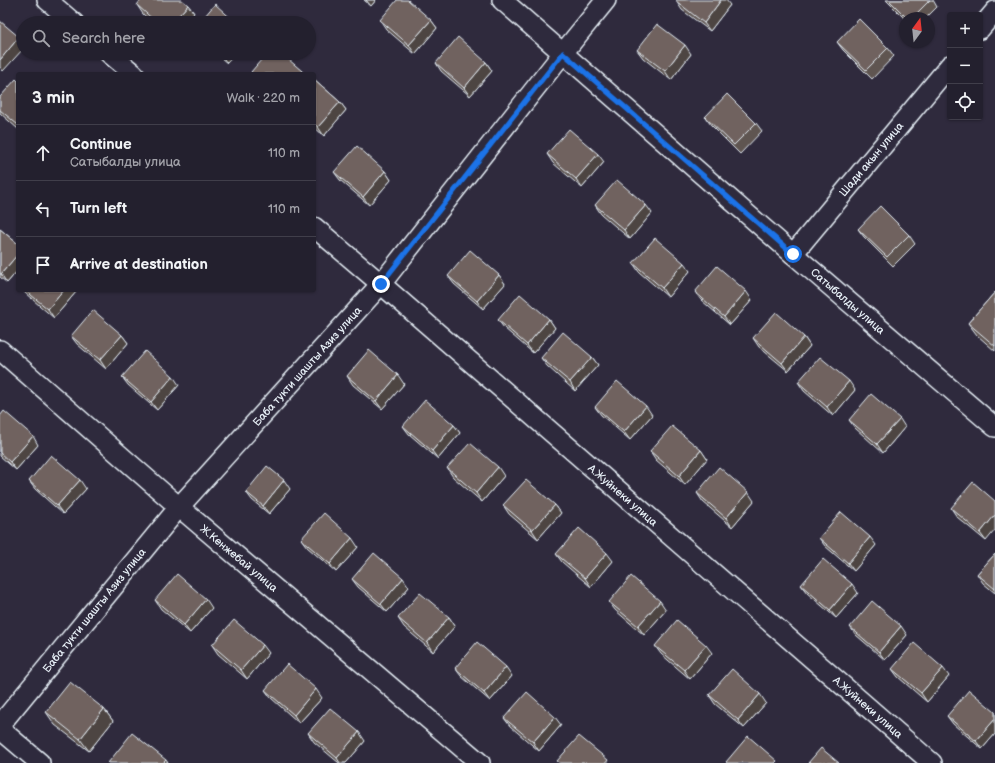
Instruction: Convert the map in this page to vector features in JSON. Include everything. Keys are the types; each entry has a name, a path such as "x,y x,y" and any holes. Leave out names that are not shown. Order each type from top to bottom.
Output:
{"street":[{"path":"47,0 66,16"},
{"name":"Сатыбалды улица","path":"502,0 793,254 995,427"},
{"name":"Баба тукти шашты Азиз улица","path":"0,725 179,507 381,284 606,0"},
{"path":"983,25 995,11"},
{"path":"117,60 132,72"},
{"name":"Шади акын улица","path":"793,254 947,69"},
{"name":"А.Жуйнеки улица","path":"316,229 932,763"},
{"name":"Ж.Кенжебай улица","path":"0,350 179,507 480,763"},
{"path":"0,729 40,763"}],"building":[{"path":"141,0 182,0 188,5 178,16 149,16 137,5"},
{"path":"397,0 408,0 431,20 409,45 380,20"},
{"path":"721,0 704,23 676,1"},
{"path":"889,0 930,0 918,12 901,12"},
{"path":"215,4 228,16 205,16"},
{"path":"859,19 888,48 866,70 837,42"},
{"path":"0,21 16,34 16,41 0,60"},
{"path":"657,24 685,45 665,71 637,50"},
{"path":"458,37 486,62 464,88 436,63"},
{"path":"261,60 289,60 302,71 301,72 251,72"},
{"path":"16,79 16,123 0,110 0,97"},
{"path":"316,81 340,102 318,127 316,126"},
{"path":"727,94 756,123 734,145 705,117"},
{"path":"569,129 598,154 576,179 547,154"},
{"path":"357,146 385,171 363,197 334,172"},
{"path":"617,180 646,205 624,230 595,205"},
{"path":"880,206 909,235 887,257 858,229"},
{"path":"0,229 16,242 16,256 0,274"},
{"path":"655,238 684,263 662,288 633,263"},
{"path":"470,250 499,275 477,301 448,276"},
{"path":"717,266 746,291 724,317 695,292"},
{"path":"27,292 62,292 48,309"},
{"path":"995,292 995,346 968,323"},
{"path":"520,294 549,319 527,345 498,320"},
{"path":"93,310 122,335 100,360 71,336"},
{"path":"776,312 804,337 782,363 753,338"},
{"path":"563,332 592,357 570,382 541,358"},
{"path":"369,350 398,375 376,401 347,376"},
{"path":"145,351 173,376 151,402 122,377"},
{"path":"820,357 849,381 827,407 798,382"},
{"path":"617,381 646,406 624,432 595,407"},
{"path":"871,394 900,419 877,444 849,420"},
{"path":"425,400 454,425 432,451 403,426"},
{"path":"4,411 33,436 10,462 0,453 0,416"},
{"path":"672,426 701,450 679,476 650,451"},
{"path":"470,443 498,467 476,493 447,468"},
{"path":"51,455 80,480 57,506 29,481"},
{"path":"267,466 284,480 263,506 246,492"},
{"path":"719,467 748,492 726,518 697,493"},
{"path":"526,480 555,505 532,530 503,505"},
{"path":"973,482 995,501 995,515 980,533 951,508"},
{"path":"841,512 870,537 848,563 819,538"},
{"path":"324,513 352,538 330,564 301,539"},
{"path":"579,528 607,553 585,578 556,554"},
{"path":"374,553 403,578 381,604 352,579"},
{"path":"995,554 995,589 977,574"},
{"path":"823,559 852,584 830,610 801,585"},
{"path":"177,574 206,599 184,625 155,600"},
{"path":"631,576 660,601 638,626 609,602"},
{"path":"420,593 449,617 427,643 398,618"},
{"path":"872,601 901,626 879,652 850,627"},
{"path":"234,620 263,645 241,670 212,645"},
{"path":"677,620 706,645 684,670 655,646"},
{"path":"477,642 506,667 484,693 455,668"},
{"path":"914,643 943,668 921,693 892,669"},
{"path":"287,664 316,689 294,715 265,690"},
{"path":"732,669 760,694 738,720 709,695"},
{"path":"70,682 104,709 80,739 46,712"},
{"path":"969,690 995,712 995,719 976,741 947,716"},
{"path":"527,692 555,717 533,742 504,718"},
{"path":"330,708 359,732 337,758 308,733"},
{"path":"132,733 166,760 163,763 108,763"},
{"path":"579,736 608,760 606,763 560,763 557,761"},
{"path":"748,736 777,761 775,763 727,763 726,762"},
{"path":"821,748 839,763 808,763"}],"route":[{"path":"381,284 563,53 793,254"}]}
